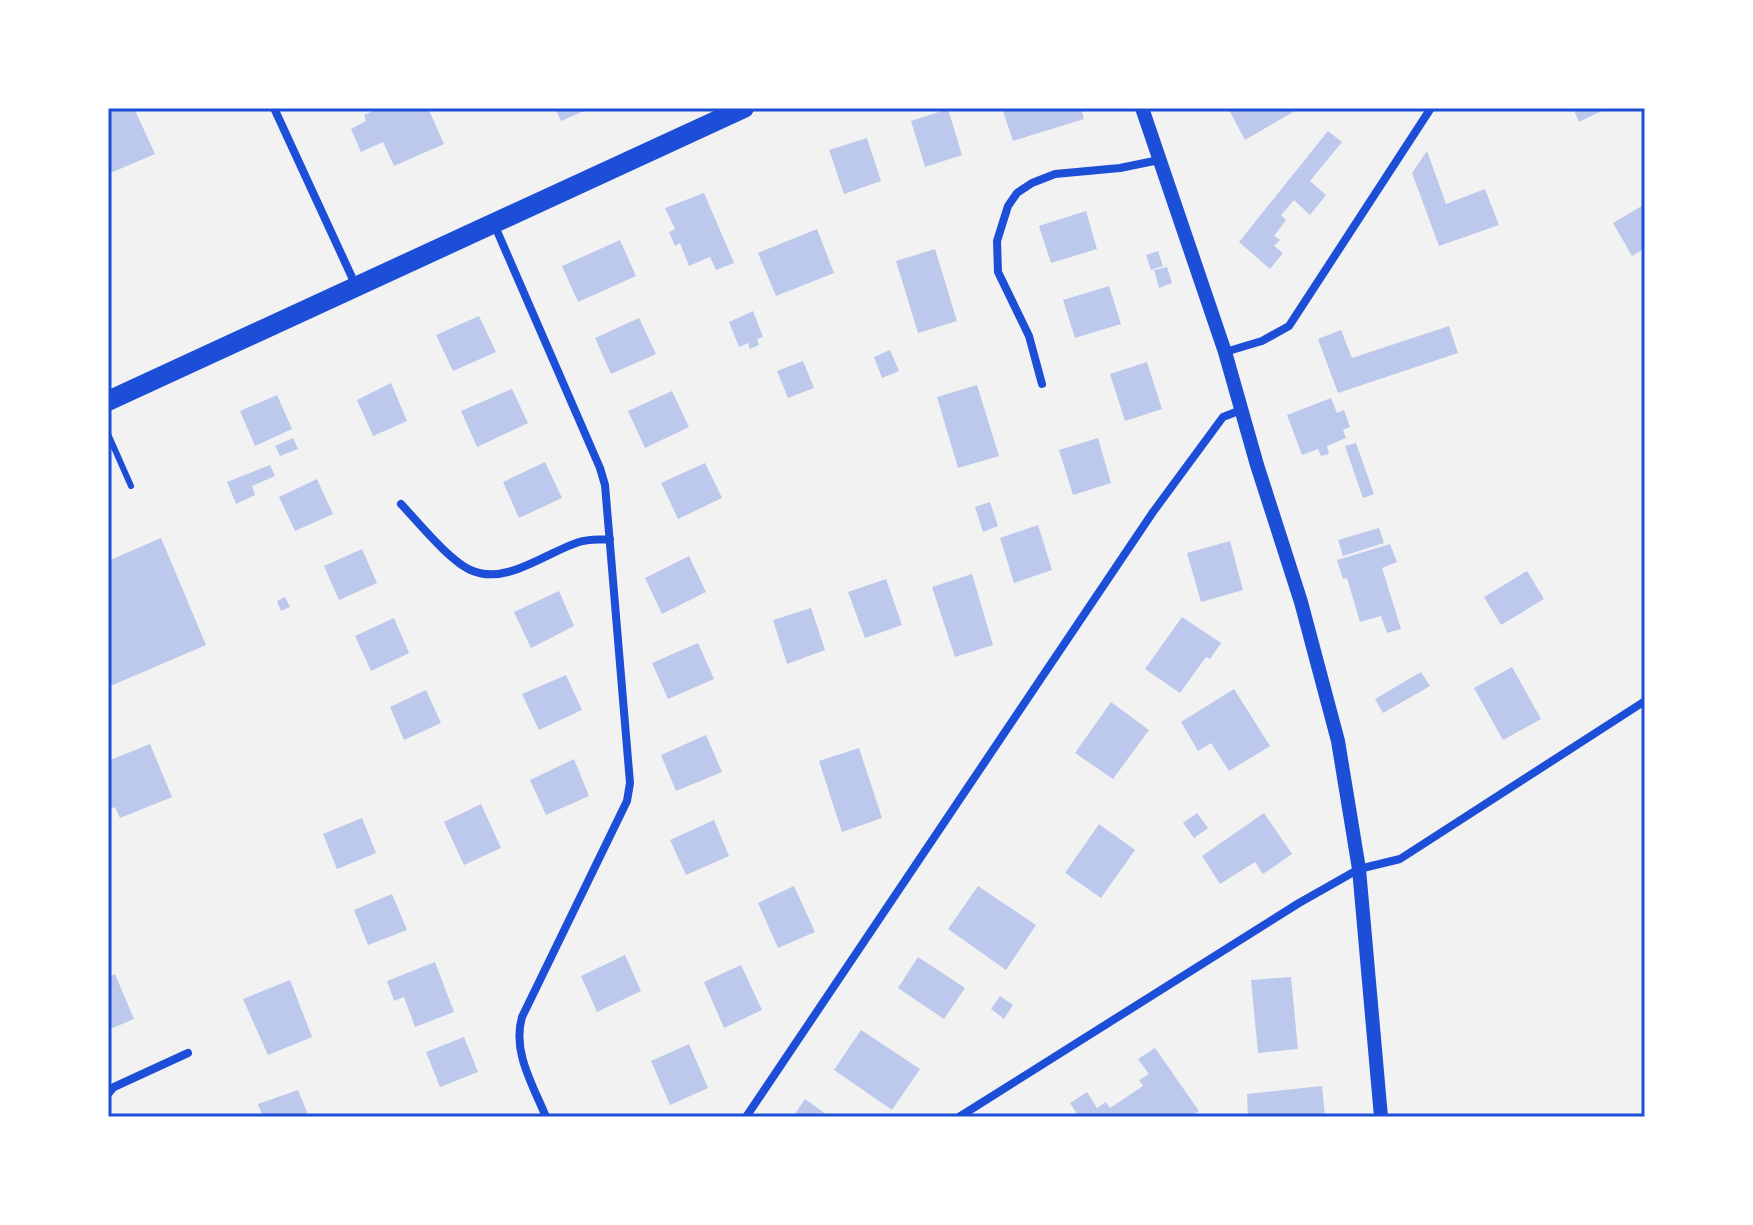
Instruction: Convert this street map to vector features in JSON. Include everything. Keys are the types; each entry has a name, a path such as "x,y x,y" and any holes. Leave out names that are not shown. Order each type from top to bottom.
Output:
{"main road":[{"path":"108,401 744,108"}],"street":[{"path":"274,108 356,287"},
{"path":"1142,108 1225,352 1301,602 1334,727 1359,869 1381,1117"},
{"path":"1225,352 1262,341 1289,326 1431,108"},
{"path":"1042,384 1029,336 998,272 997,241 1008,206 1017,193 1055,174 1120,168 1159,160"},
{"path":"494,224 605,485 630,783 627,801 522,1017 518,1033 519,1051 546,1117"},
{"path":"746,1117 1153,512 1223,417 1241,410"},
{"path":"401,504 439,544 471,571 488,575 510,571 581,541 610,539"},
{"path":"959,1117 1286,911 1359,869 1400,859 1645,701"},
{"path":"108,1094 114,1087 188,1053"}],"lane":[{"path":"108,434 131,486"}],"building":[{"path":"108,108 134,108 155,154 108,174"},
{"path":"379,108 428,108 444,144 394,166 383,142 361,152 351,129 366,121 364,115"},
{"path":"555,108 591,108 561,121"},
{"path":"1002,108 1081,108 1084,119 1013,141"},
{"path":"1228,108 1300,108 1245,140"},
{"path":"1573,108 1608,108 1579,122"},
{"path":"948,109 962,155 925,167 911,121"},
{"path":"1328,131 1342,142 1310,181 1326,195 1310,215 1294,200 1281,215 1286,220 1274,236 1280,240 1274,246 1283,253 1270,269 1239,242"},
{"path":"867,138 881,181 844,194 829,150"},
{"path":"1427,151 1446,204 1485,189 1499,225 1439,246 1412,173"},
{"path":"704,193 734,263 716,270 710,257 689,266 680,243 675,246 669,232 675,229 665,208"},
{"path":"1645,204 1645,248 1632,256 1613,223"},
{"path":"1086,211 1097,249 1051,263 1039,226"},
{"path":"817,229 834,273 776,296 758,253"},
{"path":"620,240 636,276 578,302 562,266"},
{"path":"935,249 957,321 918,333 896,261"},
{"path":"1158,251 1163,266 1151,270 1146,255"},
{"path":"1167,267 1172,283 1159,288 1154,270"},
{"path":"1109,286 1121,324 1075,338 1063,300"},
{"path":"753,311 763,337 757,339 759,345 750,349 748,343 739,347 729,322"},
{"path":"479,316 496,352 453,371 436,335"},
{"path":"639,318 656,354 611,374 595,338"},
{"path":"1449,326 1458,353 1338,393 1318,339 1341,330 1352,358"},
{"path":"890,350 899,371 882,378 874,357"},
{"path":"803,361 814,388 788,398 777,371"},
{"path":"1147,362 1162,409 1125,421 1110,374"},
{"path":"391,383 407,421 373,436 357,400"},
{"path":"977,385 999,456 958,468 937,397"},
{"path":"512,389 528,423 477,447 461,411"},
{"path":"672,391 689,427 645,448 628,411"},
{"path":"277,395 292,429 255,446 240,411"},
{"path":"1331,398 1337,413 1344,410 1350,427 1343,430 1346,438 1327,446 1329,454 1321,456 1318,449 1302,455 1287,415"},
{"path":"293,438 298,449 280,456 275,446"},
{"path":"1098,438 1111,483 1073,495 1059,450"},
{"path":"1356,443 1374,494 1363,498 1345,446"},
{"path":"545,462 562,498 519,518 503,482"},
{"path":"705,463 722,498 678,519 661,483"},
{"path":"270,465 275,476 252,486 255,495 236,504 227,482"},
{"path":"317,479 333,514 295,531 279,497"},
{"path":"990,502 998,526 983,532 975,507"},
{"path":"1038,525 1052,570 1014,583 1000,538"},
{"path":"1379,528 1384,543 1343,556 1338,540"},
{"path":"161,538 206,645 108,687 108,561"},
{"path":"1230,541 1243,590 1201,602 1187,553"},
{"path":"1390,544 1397,562 1382,568 1401,629 1387,633 1381,616 1360,622 1347,578 1343,579 1337,560"},
{"path":"362,549 377,583 339,600 324,566"},
{"path":"689,556 706,592 662,614 645,578"},
{"path":"1527,571 1544,599 1501,625 1484,597"},
{"path":"972,574 993,645 955,657 932,587"},
{"path":"886,579 902,625 865,638 848,592"},
{"path":"559,591 574,626 531,648 514,612"},
{"path":"285,597 290,607 281,611 277,601"},
{"path":"811,608 825,650 787,664 773,620"},
{"path":"1182,617 1221,643 1210,659 1206,657 1180,693 1145,669"},
{"path":"394,618 409,653 371,671 355,636"},
{"path":"698,643 714,679 668,699 652,663"},
{"path":"1512,667 1541,719 1503,740 1474,688"},
{"path":"1421,672 1430,686 1383,713 1375,699"},
{"path":"566,675 582,710 539,730 522,694"},
{"path":"1234,689 1270,746 1229,771 1211,743 1198,751 1181,722"},
{"path":"426,690 441,723 404,740 390,707"},
{"path":"1111,702 1149,730 1113,779 1075,753"},
{"path":"706,735 722,772 676,791 661,755"},
{"path":"150,744 172,797 120,818 115,807 108,810 108,761"},
{"path":"859,748 882,818 842,832 819,761"},
{"path":"574,759 589,796 546,815 530,780"},
{"path":"481,804 501,848 464,865 444,822"},
{"path":"1197,813 1208,828 1194,838 1183,823"},
{"path":"1264,813 1292,854 1263,874 1255,862 1220,884 1202,856"},
{"path":"362,818 376,853 337,869 323,834"},
{"path":"714,820 729,856 686,875 670,840"},
{"path":"1099,824 1135,850 1101,898 1065,873"},
{"path":"794,886 815,932 778,948 758,903"},
{"path":"978,886 1036,925 1006,970 948,929"},
{"path":"392,894 407,930 368,945 354,910"},
{"path":"625,955 641,991 597,1012 581,976"},
{"path":"918,957 965,988 944,1019 898,988"},
{"path":"435,962 454,1012 415,1027 404,997 394,1001 387,981"},
{"path":"741,965 762,1010 724,1028 704,982"},
{"path":"115,974 134,1019 108,1030 108,977"},
{"path":"1291,977 1298,1049 1258,1053 1251,980"},
{"path":"290,980 312,1037 268,1055 243,999"},
{"path":"1000,996 1013,1005 1004,1019 991,1009"},
{"path":"861,1030 920,1069 892,1110 834,1070"},
{"path":"464,1037 478,1072 440,1087 426,1052"},
{"path":"689,1044 708,1088 670,1105 651,1061"},
{"path":"1155,1048 1199,1111 1189,1117 1079,1117 1070,1103 1087,1092 1097,1108 1106,1102 1110,1108 1143,1086 1139,1080 1149,1074 1138,1059"},
{"path":"1322,1086 1325,1117 1248,1117 1247,1094"},
{"path":"298,1090 309,1117 263,1117 258,1104"},
{"path":"805,1099 830,1117 793,1117"}]}
